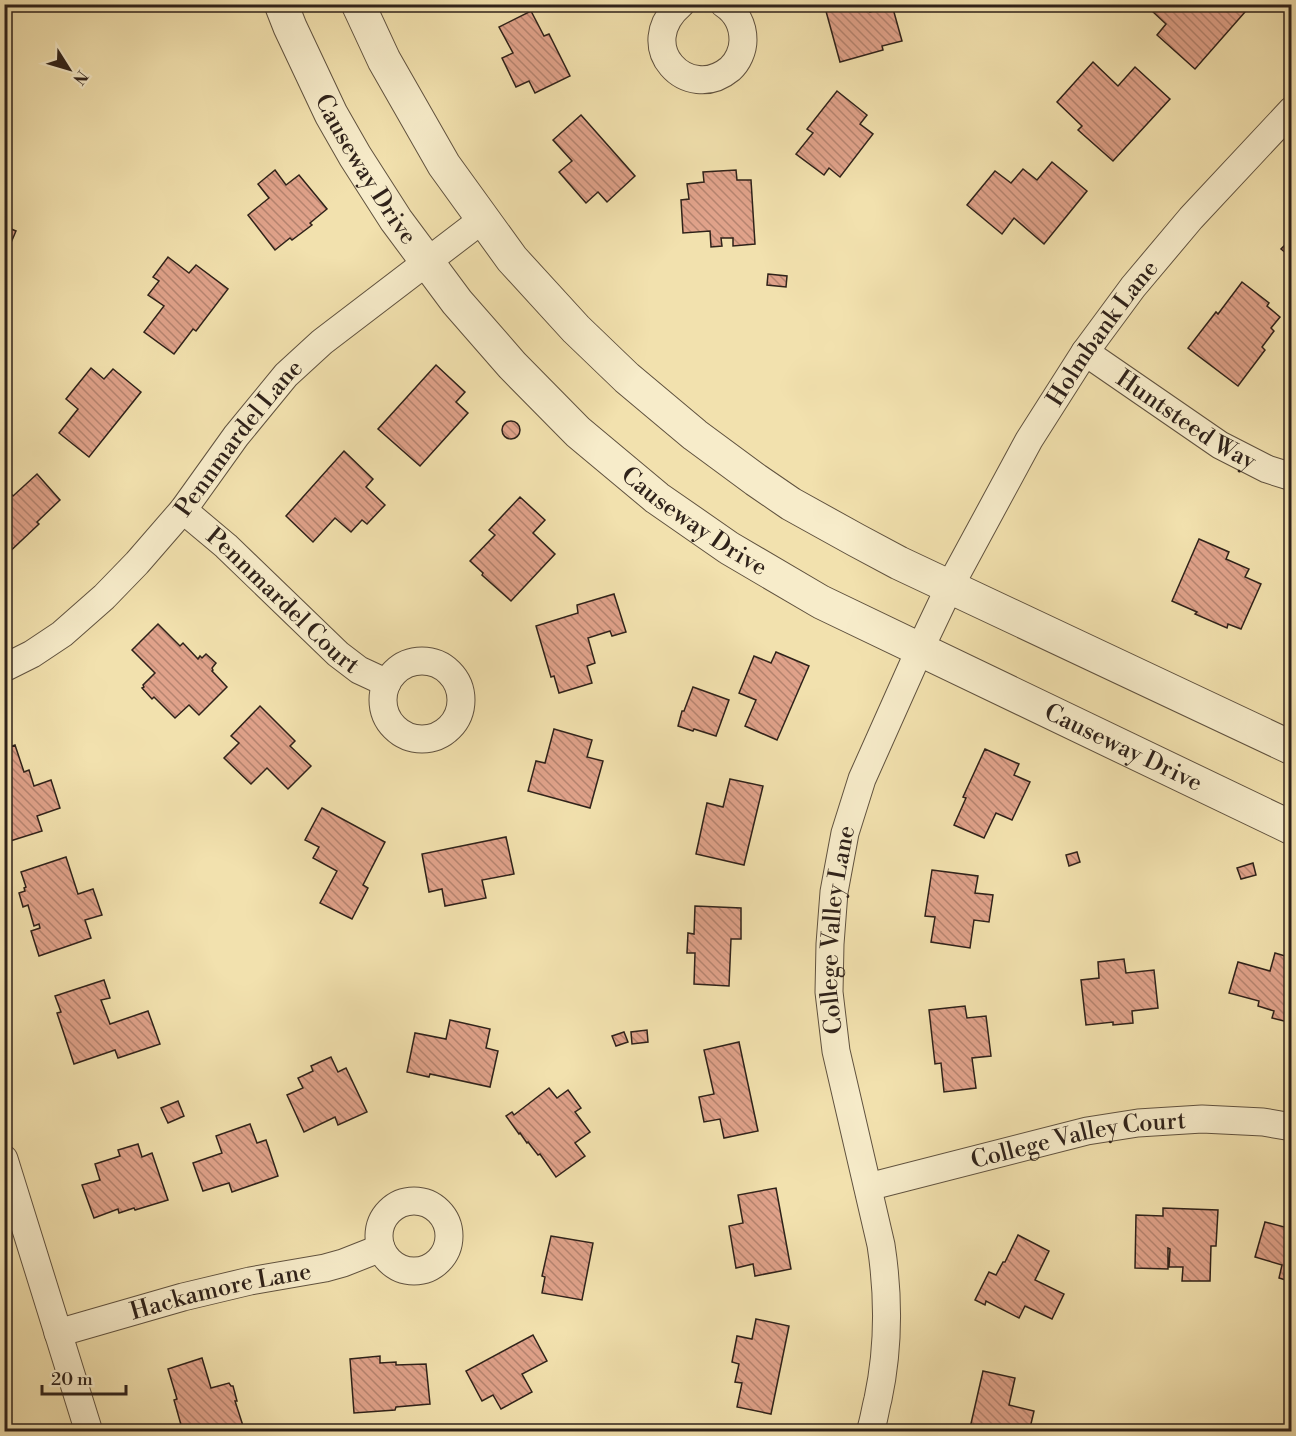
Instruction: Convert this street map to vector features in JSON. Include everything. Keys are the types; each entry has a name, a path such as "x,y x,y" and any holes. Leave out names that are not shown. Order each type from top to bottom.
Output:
{"street":[{"name":"Causeway Drive","path":"281,4 331,114 350,148 396,220 457,302 512,365 578,432 657,498 729,548 820,602 1292,828"},
{"path":"358,4 384,60 444,165 512,259 576,329 627,378 695,435 791,504 899,563 1292,748"},
{"path":"672,7 662,36 663,48 668,60 676,70 687,77 699,80 712,79 723,74 733,66 740,55 743,42 742,30 737,18 724,4"},
{"name":"Holmbank Lane","path":"950,586 1029,440 1085,352 1133,287 1191,218 1292,110"},
{"name":"Pennmardel Lane","path":"4,668 32,654 62,634 138,563 183,510 236,436 286,375 322,342 483,219"},
{"name":"Huntsteed Way","path":"1085,352 1220,445 1267,469 1292,477"},
{"name":"Pennmardel Court","path":"183,510 226,546 338,654 359,670 387,684"},
{"name":"College Valley Lane","path":"870,1431 883,1376 887,1325 885,1272 868,1186 836,1051 829,992 834,892 845,833 862,779 950,586"},
{"name":"College Valley Court","path":"868,1186 1087,1131 1138,1123 1202,1119 1263,1122 1292,1127"},
{"path":"4,1159 89,1431"},
{"name":"Hackamore Lane","path":"58,1333 183,1297 250,1281 325,1268 381,1248"}],"building":[{"path":"12,4 45,4 14,11"},
{"path":"824,4 868,4 870,12 892,5 902,41 882,46 883,50 840,62"},
{"path":"1158,4 1252,4 1195,69 1157,35 1166,24 1152,11"},
{"path":"531,11 544,36 549,34 570,76 535,93 529,81 516,87 502,58 513,53 499,27"},
{"path":"1093,62 1118,86 1135,67 1170,99 1113,161 1078,130 1082,126 1057,102"},
{"path":"837,91 867,115 860,124 873,134 840,177 829,168 824,175 796,154 813,133 807,129"},
{"path":"581,115 635,176 607,202 598,192 586,203 559,172 572,161 553,140"},
{"path":"1052,162 1087,191 1044,244 1014,218 1002,234 967,205 995,171 1011,183 1023,169 1037,180"},
{"path":"275,170 286,185 299,175 327,209 310,223 312,225 275,250 248,215 269,198 258,184"},
{"path":"736,170 737,180 751,180 755,244 733,246 733,238 721,238 722,246 711,247 710,231 683,233 681,200 689,199 687,184 704,182 703,172"},
{"path":"4,226 16,231 4,259"},
{"path":"1292,238 1292,258 1281,249"},
{"path":"168,257 189,273 196,265 228,289 196,331 193,329 174,354 144,332 164,306 148,295 159,281 153,277"},
{"path":"768,274 787,276 786,287 767,285"},
{"path":"1242,282 1269,303 1267,306 1280,317 1271,328 1274,331 1262,347 1265,350 1238,386 1188,348"},
{"path":"436,365 465,392 456,402 468,413 420,466 378,429"},
{"path":"91,368 104,379 113,369 141,392 89,457 59,433 78,409 66,399"},
{"path":"511,421 517,424 520,430 517,436 511,439 505,436 502,430 505,424"},
{"path":"344,451 373,479 366,487 385,505 367,524 362,520 351,532 335,518 313,542 286,516"},
{"path":"37,474 60,500 37,522 39,524 4,557 4,486 13,496"},
{"path":"520,497 545,520 533,533 555,554 511,601 470,561 495,535 489,530"},
{"path":"1199,539 1229,552 1226,559 1249,569 1245,577 1261,584 1241,629 1228,624 1227,628 1172,601"},
{"path":"614,594 626,632 612,636 610,631 588,638 595,663 587,666 592,683 559,693 554,676 551,677 536,626 578,613 577,605"},
{"path":"158,624 180,646 183,643 198,659 206,654 216,663 212,671 227,687 199,715 189,705 175,718 142,688 155,673 132,650"},
{"path":"776,652 809,666 777,740 745,726 756,700 739,693 754,656 771,663"},
{"path":"693,687 729,700 716,736 678,726"},
{"path":"260,706 295,741 290,746 311,766 288,789 267,768 251,784 224,758 239,743 231,736"},
{"path":"554,729 592,740 587,757 603,761 590,808 528,791 536,761 545,763"},
{"path":"15,745 24,772 29,770 34,786 51,780 60,808 37,816 42,831 4,843 4,749"},
{"path":"985,749 1019,764 1014,775 1030,782 1012,820 996,813 984,838 954,825 966,798 963,797"},
{"path":"730,779 763,786 744,865 696,854 707,803 723,807"},
{"path":"322,808 385,842 363,885 368,888 352,919 320,903 337,871 313,858 319,847 305,840"},
{"path":"506,837 514,874 482,880 486,898 445,906 442,889 429,892 422,854"},
{"path":"1077,852 1080,862 1069,866 1066,855"},
{"path":"66,857 78,894 93,889 102,915 85,920 91,938 39,956 31,931 40,928 39,924 34,926 28,905 23,907 19,893 25,891 26,887 21,872"},
{"path":"1253,863 1256,875 1241,879 1237,868"},
{"path":"932,870 978,876 975,893 993,895 989,922 974,920 970,948 931,942 935,917 925,916"},
{"path":"695,906 741,908 741,939 731,939 729,986 694,984 695,953 687,953 688,933 694,934"},
{"path":"1275,953 1292,958 1292,1023 1272,1018 1274,1011 1258,1006 1259,1001 1229,993 1238,962 1270,971"},
{"path":"1124,959 1126,973 1154,970 1158,1008 1132,1011 1133,1023 1113,1025 1113,1022 1086,1025 1081,980 1099,978 1098,962"},
{"path":"104,980 110,998 101,1000 110,1024 148,1011 160,1044 118,1058 115,1050 74,1064 57,1013 61,1012 55,996"},
{"path":"965,1006 967,1018 986,1016 991,1056 972,1058 976,1088 944,1092 941,1063 935,1064 929,1010"},
{"path":"450,1020 490,1029 486,1048 498,1051 490,1087 430,1074 429,1077 407,1072 415,1033 446,1039"},
{"path":"647,1030 648,1042 632,1044 631,1032"},
{"path":"624,1032 628,1042 616,1046 612,1036"},
{"path":"739,1042 758,1131 724,1138 720,1119 704,1122 699,1097 714,1094 704,1050"},
{"path":"331,1057 338,1072 346,1068 367,1112 338,1125 335,1117 304,1132 287,1095 303,1088 298,1078 313,1071 311,1066"},
{"path":"549,1088 557,1098 568,1090 581,1108 575,1112 590,1132 575,1143 585,1156 556,1177 540,1154 538,1155 527,1143 506,1116 512,1112 514,1115"},
{"path":"178,1101 184,1116 168,1123 161,1108"},
{"path":"250,1124 257,1143 266,1140 278,1176 232,1192 229,1183 203,1191 193,1163 222,1153 216,1136"},
{"path":"138,1144 142,1157 152,1153 168,1200 119,1213 118,1209 94,1218 82,1185 100,1180 95,1164 120,1156 118,1150"},
{"path":"776,1188 791,1269 755,1276 753,1264 736,1268 729,1226 743,1223 738,1195"},
{"path":"1163,1208 1218,1210 1216,1246 1211,1246 1210,1281 1182,1281 1183,1267 1169,1267 1170,1249 1168,1248 1168,1269 1135,1268 1136,1215 1163,1216"},
{"path":"1265,1222 1292,1229 1292,1282 1279,1278 1282,1265 1255,1257"},
{"path":"1018,1235 1049,1251 1035,1280 1064,1294 1052,1319 1025,1306 1019,1318 986,1301 985,1305 975,1300 989,1272 996,1275 1005,1262"},
{"path":"551,1236 593,1243 582,1300 542,1293 545,1277 542,1276"},
{"path":"756,1319 789,1326 771,1414 737,1407 742,1383 735,1382 739,1364 732,1362 737,1336 752,1339"},
{"path":"533,1335 547,1361 522,1374 532,1392 501,1409 493,1395 482,1401 466,1371"},
{"path":"380,1356 380,1363 426,1364 430,1404 396,1407 395,1410 354,1413 350,1359"},
{"path":"202,1358 211,1388 229,1383 233,1386 237,1401 235,1401 245,1432 183,1432 174,1400 177,1399 168,1369"},
{"path":"983,1371 1015,1378 1009,1405 1034,1411 1030,1428 1037,1432 974,1432 975,1429 970,1428"}]}
